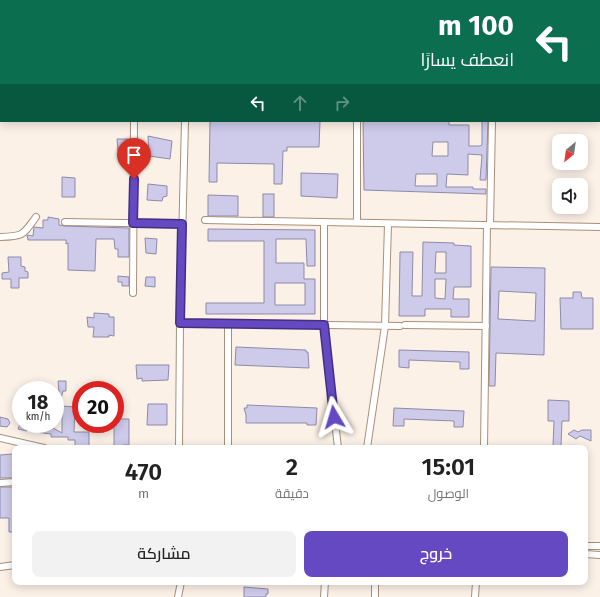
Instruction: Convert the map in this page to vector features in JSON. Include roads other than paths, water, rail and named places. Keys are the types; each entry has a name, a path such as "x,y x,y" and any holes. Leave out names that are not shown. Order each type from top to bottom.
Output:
{"street":[{"path":"133,293 134,122"},
{"path":"179,445 180,323 185,122"},
{"path":"357,122 357,222"},
{"path":"484,445 492,122"},
{"path":"0,238 18,237 22,235 36,217"},
{"path":"205,220 600,227"},
{"path":"65,222 182,224"},
{"path":"324,223 324,325 338,445"},
{"path":"367,445 385,326 388,224"},
{"path":"180,323 486,326"},
{"path":"228,324 228,445"},
{"path":"0,438 31,445"},
{"path":"0,483 12,482"},
{"path":"588,546 600,546"},
{"path":"588,554 600,555"},
{"path":"0,566 12,564"},
{"path":"178,597 180,585"},
{"path":"324,597 325,585"},
{"path":"375,597 376,585"},
{"path":"475,597 476,585"}]}
